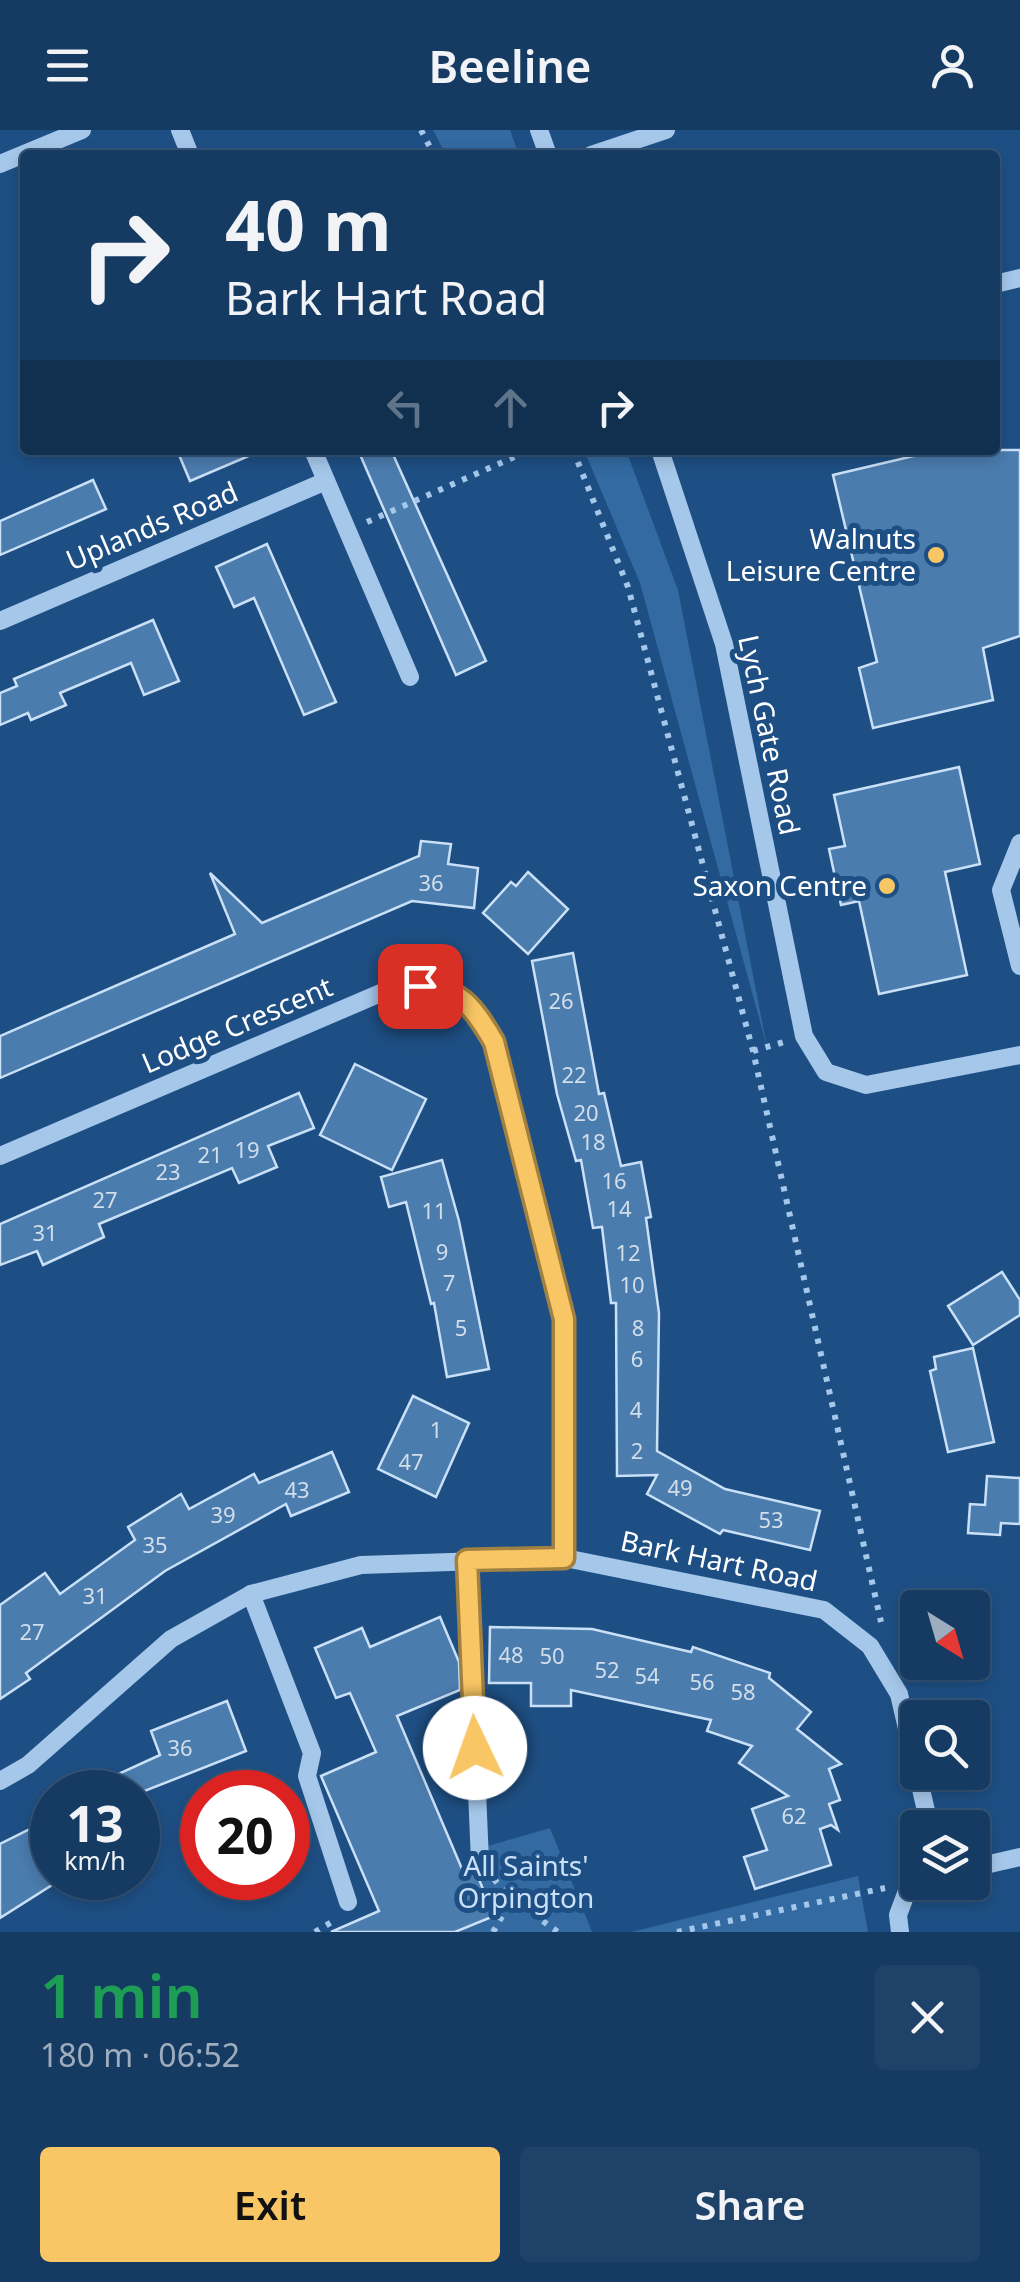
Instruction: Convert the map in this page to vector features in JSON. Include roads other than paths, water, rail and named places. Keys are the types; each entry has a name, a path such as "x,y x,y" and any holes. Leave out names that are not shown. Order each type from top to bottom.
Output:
{"street":[{"path":"34,150 82,130"},
{"path":"606,150 666,130"},
{"path":"315,455 410,677"},
{"name":"Lych Gate Road","path":"662,455 724,644 804,1036 826,1072 866,1085 1020,1056"},
{"name":"Uplands Road","path":"0,621 326,481"},
{"path":"1020,843 1000,890 1020,966"},
{"name":"Lodge Crescent","path":"0,1156 396,986 442,987 474,1007 494,1042 564,1319 564,1558"},
{"name":"Bark Hart Road","path":"0,1781 28,1765 171,1640 250,1594 361,1565 564,1558 824,1610 870,1646 899,1694 926,1810"},
{"path":"467,1560 480,1860"},
{"path":"250,1594 312,1753 307,1776 348,1902"},
{"path":"990,1864 1020,1857"},
{"path":"900,1932 898,1915 905,1900"}],"place":[{"name":"Walnuts Leisure Centre","path":"936,555"},
{"name":"Saxon Centre","path":"887,886"}],"park label":[{"name":"All Saints' Orpington","path":"526,1882"}]}
